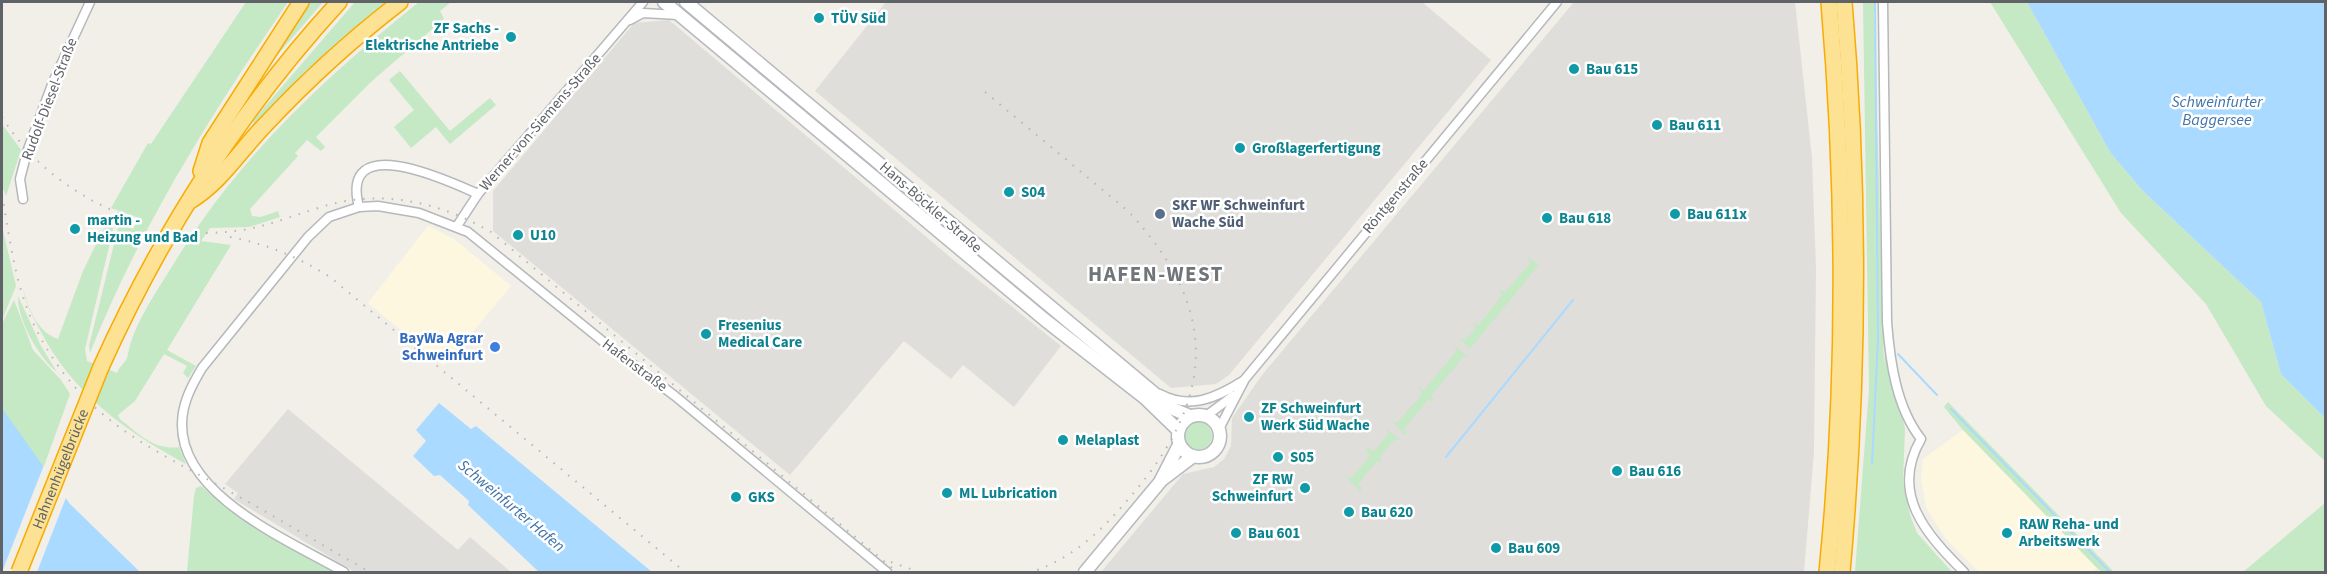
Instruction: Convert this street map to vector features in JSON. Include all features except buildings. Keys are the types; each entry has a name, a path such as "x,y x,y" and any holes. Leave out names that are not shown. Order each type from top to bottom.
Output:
{"highway":[{"path":"191,196 210,143 302,2"},
{"path":"191,196 248,112 339,2"},
{"path":"191,196 212,187 264,125 336,56 400,2"},
{"path":"1827,573 1837,428 1841,264 1838,140 1829,2"},
{"path":"1842,573 1855,327 1849,79 1844,2"},
{"path":"1849,79 1854,2"},
{"name":"Hahnenhügelbrücke","path":"19,573 101,367 149,268 191,196"}],"street":[{"name":"Rudolf-Diesel-Straße","path":"23,199 20,179 27,152 53,82 90,2"},
{"path":"627,21 632,2"},
{"name":"Werner-von-Siemens-Straße","path":"457,226 478,194 643,2"},
{"name":"Hans-Böckler-Straße","path":"664,2 740,63 995,279 1099,347 1173,409 1190,416"},
{"name":"Hans-Böckler-Straße","path":"686,2 860,145 1004,269 1090,357 1145,398 1178,430"},
{"name":"Röntgenstraße","path":"1219,429 1245,379 1557,2"},
{"path":"1883,2 1887,330 1893,372 1901,398 1909,423 1921,439 1913,453 1910,465 1910,488 1915,510 1928,535 1964,573"},
{"path":"627,21 643,13 680,15"},
{"path":"740,63 749,53"},
{"path":"850,156 860,145"},
{"path":"359,207 357,182 366,168 372,166 407,168 449,181 478,194"},
{"name":"Hafenstraße","path":"344,573 232,505 206,483 188,455 182,422 190,388 202,368 308,237 329,217 359,207 401,209 457,226 485,244 594,334 675,396 887,573"},
{"path":"995,279 1004,269"},
{"path":"1090,357 1099,347"},
{"path":"1152,390 1177,400 1197,402 1222,394 1245,379"},
{"name":"Röntgenstraße","path":"1206,416 1236,394"},
{"path":"1085,573 1160,482 1179,445 1178,430 1190,416 1206,416 1219,429 1219,443 1216,450 1205,457 1192,457 1160,482"},
{"path":"1179,445 1192,457"}],"shaded area":[{"path":"886,2 1422,2 1491,60 1229,375 1216,384 1171,388 815,91"},
{"path":"1574,2 1795,2 1812,158 1816,268 1814,452 1804,572 1101,572 1183,474 1214,467 1224,459 1231,446 1232,418 1262,375"},
{"path":"669,20 956,262 1061,346 1014,407 963,365 951,379 904,341 790,475 493,231 493,191 634,23"},
{"path":"428,226 454,239 511,286 444,366 368,303"},
{"path":"288,409 458,550 470,537 511,572 355,572 234,499 238,493 225,484"},
{"path":"1963,430 2097,568 2092,572 1979,572 1945,538 1926,507 1921,479 1923,459"}],"green space":[{"path":"246,2 288,2 232,86 179,172 131,261 90,353 89,346 118,228 122,225 133,229 139,218 111,208 148,143 151,144"},
{"path":"307,2 323,2 273,60 271,59"},
{"path":"355,2 393,2 254,126 253,121"},
{"path":"419,2 451,2 440,11 444,19 372,81 316,137 325,147 321,151 307,140 295,153 298,156 250,209 252,216 261,217 278,211 280,217 249,227 210,228 201,241 231,245 167,350 196,366 188,378 183,373 187,366 164,354 135,401 118,415 133,430 154,444 170,448 179,447 186,464 142,438 121,424 84,391 53,352 34,318 44,331 58,339 83,271 108,220 113,229 85,349 87,361 117,373 126,360 134,333 150,302 221,195 281,126 347,63"},
{"path":"1863,2 1874,2 1884,365 1885,351 1905,428 1903,482 1910,515 1917,533 1952,572 1855,572 1869,389"},
{"path":"1990,2 2027,2 2110,152 2142,190 2261,302 2281,374 2325,418 2325,461 2266,406 2206,304 2121,213"},
{"path":"400,71 450,131 490,98 496,105 450,144 436,127 411,148 394,127 414,110 389,80"},
{"path":"2,124 21,150 6,196 2,186"},
{"path":"2,226 16,286 2,320"},
{"path":"1527,257 1539,265 1470,349 1459,338 1465,340 1476,328 1472,322 1478,325 1480,323 1502,295 1499,289 1505,292 1530,263"},
{"path":"18,296 41,346 57,372 36,348 30,337 21,316"},
{"path":"14,300 33,350 61,380 70,394 43,469 2,408 2,324"},
{"path":"1453,344 1470,359 1464,356 1431,396 1434,402 1428,400 1404,429 1407,433 1405,435 1391,420 1397,423 1422,394 1418,387 1424,390 1455,353 1457,350"},
{"path":"1948,402 2114,572 2102,572 2097,568 1963,430 1944,407"},
{"path":"1198,422 1208,426 1212,436 1208,446 1198,450 1188,446 1184,436 1188,426"},
{"path":"1385,428 1402,441 1395,439 1379,458 1383,464 1377,461 1358,484 1362,488 1360,491 1345,476 1351,478 1370,456 1366,452 1367,448 1374,451 1389,433"},
{"path":"201,486 225,506 335,572 187,572 194,496 196,488"},
{"path":"2325,503 2325,572 2243,572"}],"water":[{"name":"Schweinfurter Baggersee","path":"2027,2 2325,2 2325,418 2281,374 2261,302 2142,190 2110,152"},
{"name":"Schweinfurter Hafen","path":"439,403 471,429 476,426 652,572 539,572 468,505 469,501 440,475 434,476 413,456 426,441 416,430"},
{"path":"2,408 70,504 140,572 2,572"}],"pier":[{"path":"44,465 67,495 37,572 2,572"}],"waterway":[{"path":"1872,464 1878,340 1875,2"},
{"path":"1446,457 1573,300"},
{"path":"1898,354 1937,395"},
{"path":"1951,409 2110,572"}],"railway":[{"path":"985,92 1128,211 1158,247 1179,282 1192,317 1196,352 1192,387 1180,423 1159,459 1131,496 1087,541 1062,559 1032,572"},
{"path":"2,117 29,152 44,167 97,203 138,221"},
{"path":"2,195 14,262 28,311 54,359 74,386 97,409 147,446 370,572"},
{"path":"206,233 238,231 340,202 363,199 407,201 450,212 471,221 491,232 897,572"},
{"path":"230,237 282,252 330,277 685,572"},
{"path":"891,562 919,572"}],"place":[{"name":"TÜV Süd","path":"819,18"},
{"name":"ZF Sachs - Elektrische Antriebe","path":"511,37"},
{"name":"Bau 615","path":"1574,69"},
{"name":"Bau 611","path":"1657,125"},
{"name":"Großlagerfertigung","path":"1240,148"},
{"name":"S04","path":"1009,192"},
{"name":"SKF WF Schweinfurt Wache Süd","path":"1160,214"},
{"name":"Bau 611x","path":"1675,214"},
{"name":"Bau 618","path":"1547,218"},
{"name":"martin - Heizung und Bad","path":"75,229"},
{"name":"U10","path":"518,235"},
{"name":"Fresenius Medical Care","path":"706,334"},
{"name":"BayWa Agrar Schweinfurt","path":"495,347"},
{"name":"ZF Schweinfurt Werk Süd Wache","path":"1249,417"},
{"name":"Melaplast","path":"1063,440"},
{"name":"S05","path":"1278,457"},
{"name":"Bau 616","path":"1617,471"},
{"name":"ZF RW Schweinfurt","path":"1305,488"},
{"name":"ML Lubrication","path":"947,493"},
{"name":"GKS","path":"736,497"},
{"name":"Bau 620","path":"1349,512"},
{"name":"Bau 601","path":"1236,533"},
{"name":"RAW Reha- und Arbeitswerk","path":"2007,533"},
{"name":"Bau 609","path":"1496,548"}],"district":[{"name":"HAFEN-WEST","path":"1156,274"}]}
